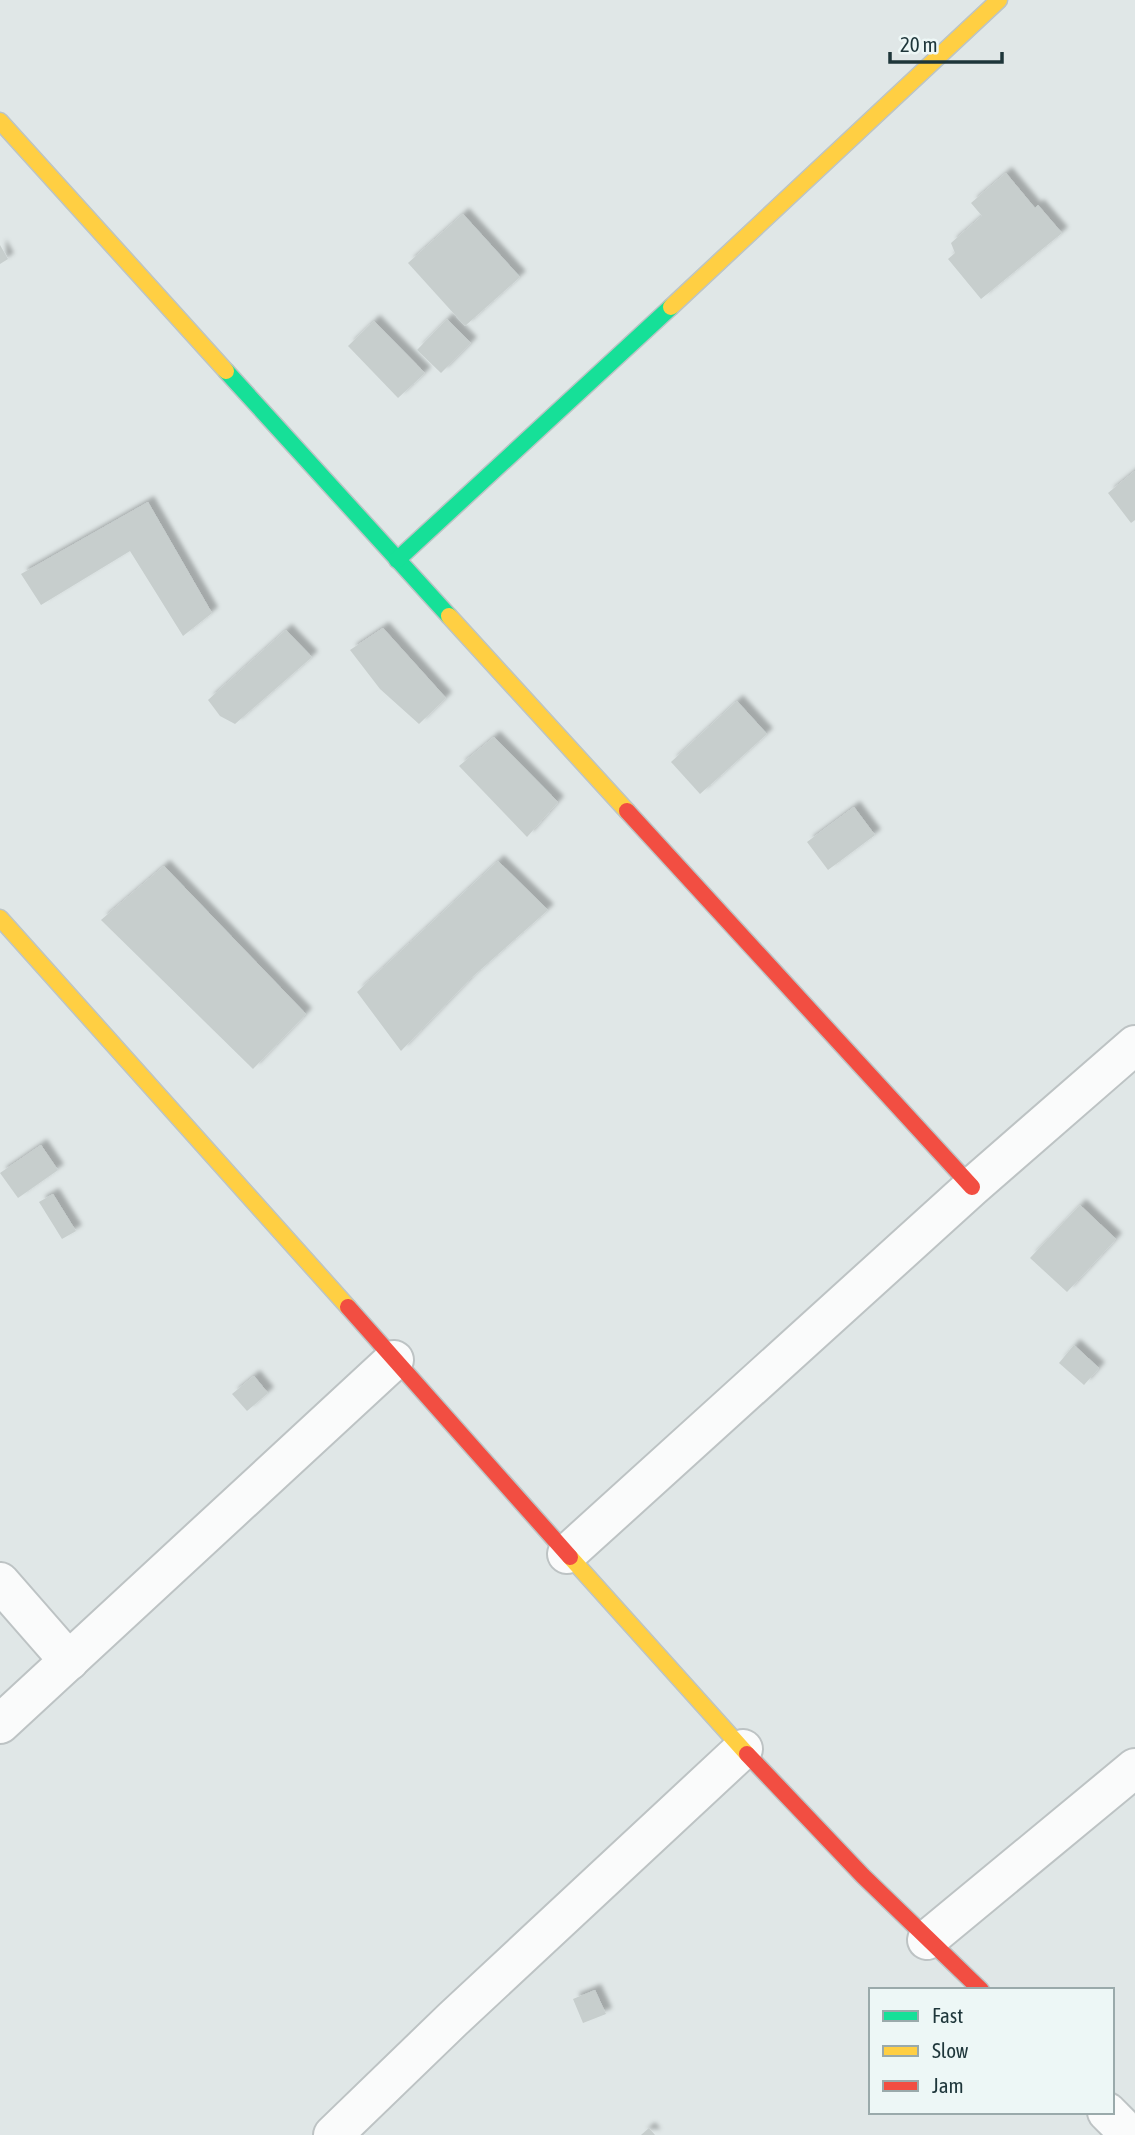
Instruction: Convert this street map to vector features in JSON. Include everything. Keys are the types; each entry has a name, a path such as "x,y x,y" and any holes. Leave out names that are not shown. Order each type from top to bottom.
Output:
{"street":[{"path":"397,560 999,0"},
{"path":"0,121 397,560 972,1187"},
{"path":"0,918 163,1096 394,1360 743,1749 927,1940 979,1988"},
{"path":"567,1554 972,1187 1135,1045"},
{"path":"0,1724 394,1360"},
{"path":"0,1582 69,1661"},
{"path":"333,2135 743,1749"},
{"path":"927,1940 1135,1768"},
{"path":"1109,2114 1130,2135"}],"building":[{"path":"1006,173 1035,208 1038,205 1062,233 981,299 948,259 955,253 951,243 982,216 971,203"},
{"path":"463,214 520,277 465,326 408,263"},
{"path":"0,245 8,259 0,264"},
{"path":"447,319 471,343 441,373 417,350"},
{"path":"374,321 425,373 398,398 348,346"},
{"path":"1135,471 1135,520 1131,523 1108,493"},
{"path":"148,502 212,613 183,636 130,551 41,605 21,574"},
{"path":"383,628 446,698 419,724 380,689 350,650"},
{"path":"286,630 312,657 235,724 220,716 208,700"},
{"path":"737,701 767,734 700,794 671,762"},
{"path":"494,737 558,802 527,837 459,766"},
{"path":"854,807 875,835 828,870 807,842"},
{"path":"498,861 548,910 471,978 401,1051 357,992"},
{"path":"164,866 306,1014 253,1069 101,920"},
{"path":"41,1145 58,1170 18,1198 0,1173"},
{"path":"53,1194 76,1231 62,1239 39,1202"},
{"path":"1080,1205 1116,1239 1067,1292 1030,1258"},
{"path":"1074,1345 1099,1368 1084,1385 1059,1363"},
{"path":"254,1376 268,1393 247,1411 232,1394"},
{"path":"595,1990 606,2014 583,2023 573,1999"},
{"path":"649,2128 655,2135 641,2135"}],"traffic: fast":[{"path":"397,560 671,307"},
{"path":"226,371 449,616"}],"traffic: slow":[{"path":"671,307 999,0"},
{"path":"0,121 226,371"},
{"path":"449,616 627,811"},
{"path":"0,918 348,1307"},
{"path":"570,1557 747,1754"}],"traffic: jam":[{"path":"627,811 972,1187"},
{"path":"348,1307 570,1557"},
{"path":"747,1754 863,1876 979,1988"}]}
